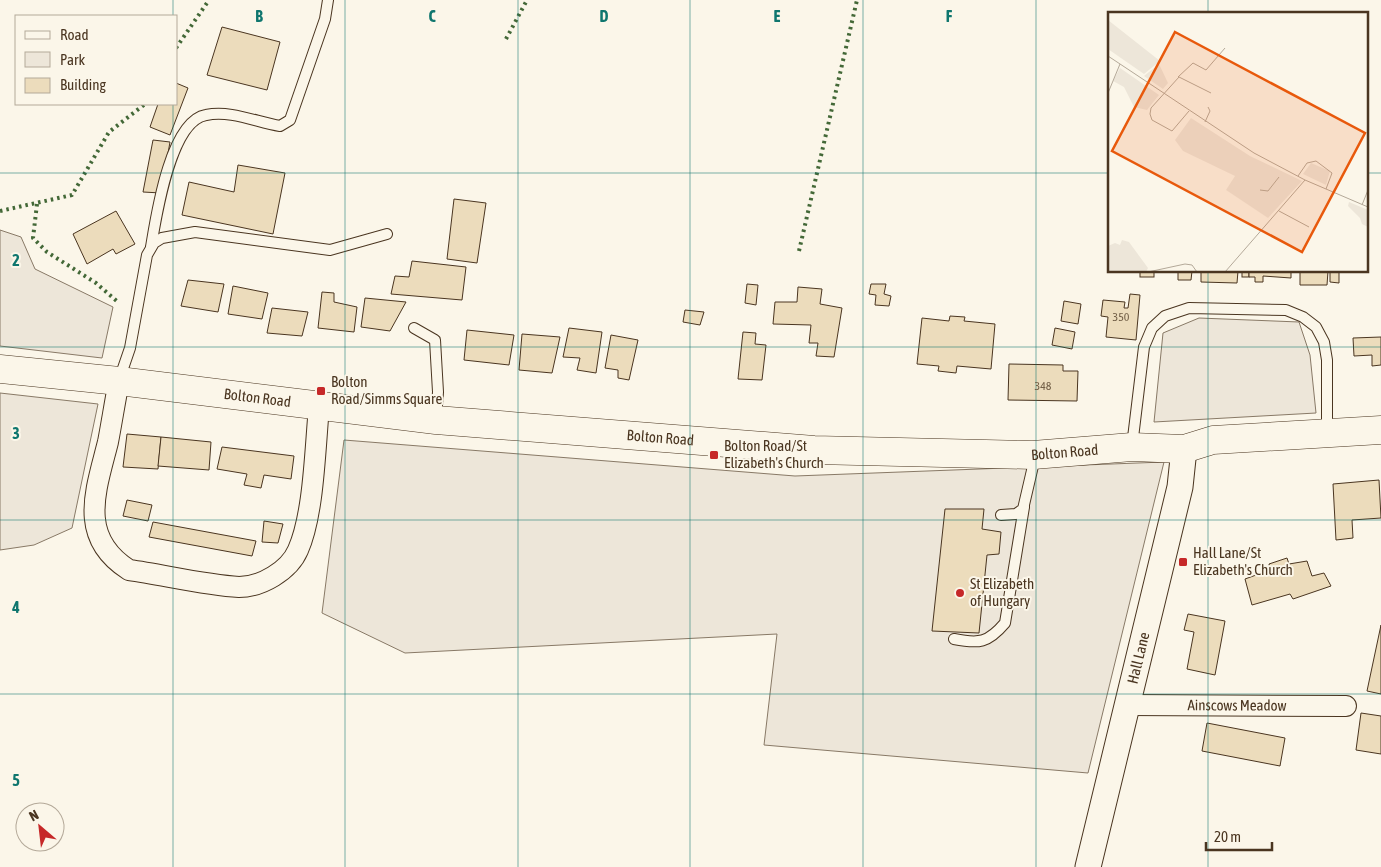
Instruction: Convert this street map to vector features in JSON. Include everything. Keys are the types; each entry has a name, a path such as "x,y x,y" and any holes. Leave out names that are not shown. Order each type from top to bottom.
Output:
{"main road":[{"name":"Bolton Road","path":"0,369 119,381 436,420 814,450 1033,455 1132,447 1184,449 1213,440 1381,430"}],"street":[{"path":"119,381 111,428 93,504 94,524 104,544 119,563 130,570 240,587 262,583 278,573 297,552 306,525 319,407"},
{"name":"Hall Lane","path":"1088,867 1180,487 1184,449"},
{"name":"Ainscows Meadow","path":"1128,705 1346,706"}],"lane":[{"path":"119,381 130,348 145,264 166,174 186,130 197,118 206,115 246,117 280,126 290,120 325,19 328,0"},
{"path":"150,248 162,238 195,232 330,250 387,234"},
{"path":"1132,447 1144,347 1152,328 1165,316 1189,308 1286,310 1303,316 1316,327 1324,342 1327,360 1328,434"},
{"path":"414,328 435,340 438,392 436,420"},
{"path":"954,639 975,642 985,640 994,635 1005,623 1024,507 1033,466 1033,455"},
{"path":"1001,516 1016,514 1024,507"}],"green space":[{"path":"0,230 21,237 35,269 113,307 102,358 0,346"},
{"path":"1199,318 1299,322 1310,355 1316,413 1154,422 1163,333"},
{"path":"0,393 98,404 72,528 34,545 0,550"},
{"path":"344,440 795,476 1164,462 1088,773 764,745 777,634 405,653 322,613"}],"building":[{"path":"222,27 280,42 267,90 207,75"},
{"path":"178,84 188,88 170,135 150,127 158,105 178,105"},
{"path":"153,140 170,142 161,193 143,192"},
{"path":"238,165 285,173 273,234 182,215 189,182 234,192"},
{"path":"454,199 486,203 477,263 447,259"},
{"path":"116,211 135,244 116,254 113,249 87,264 73,234"},
{"path":"412,261 466,267 462,300 391,294 395,276 409,277"},
{"path":"1140,272 1154,272 1154,277 1140,277"},
{"path":"1178,272 1192,272 1191,280 1178,280"},
{"path":"1201,272 1238,272 1237,283 1201,282"},
{"path":"1242,272 1249,272 1249,277 1242,277"},
{"path":"1249,272 1291,272 1291,278 1263,276 1263,282 1255,282 1255,277 1249,277"},
{"path":"1300,272 1328,272 1327,285 1300,285"},
{"path":"1330,272 1339,272 1339,283 1330,282"},
{"path":"188,280 224,284 218,312 181,306"},
{"path":"747,284 758,285 756,305 745,303"},
{"path":"871,284 886,284 884,294 891,296 889,306 875,305 876,295 869,294"},
{"path":"233,286 268,293 262,319 228,314"},
{"path":"798,287 822,289 820,304 842,308 834,357 816,356 818,343 809,343 811,325 773,324 775,302 797,302"},
{"path":"322,292 334,293 334,302 357,307 354,332 318,328"},
{"path":"1130,294 1140,295 1136,340 1106,337 1108,317 1101,316 1103,300 1125,302 1124,308 1128,308"},
{"path":"365,298 406,302 390,331 361,327"},
{"path":"1064,301 1081,304 1078,324 1061,321"},
{"path":"272,308 308,312 302,336 267,333"},
{"path":"685,310 704,312 700,325 683,322"},
{"path":"950,316 965,317 964,321 995,324 991,369 957,366 956,373 938,371 939,366 917,364 922,318 949,321"},
{"path":"569,328 602,332 596,373 577,370 580,358 563,357"},
{"path":"1055,328 1075,332 1072,349 1052,345"},
{"path":"467,330 514,335 509,365 464,360"},
{"path":"743,332 756,333 755,344 766,345 762,380 738,379"},
{"path":"522,334 560,337 552,373 519,370"},
{"path":"611,335 638,340 629,380 618,378 618,370 605,368"},
{"path":"1381,337 1381,365 1372,366 1372,355 1354,356 1353,338"},
{"path":"1009,364 1063,365 1063,371 1078,371 1077,401 1008,400"},
{"path":"127,434 161,437 158,469 123,467"},
{"path":"161,437 211,442 209,470 158,466"},
{"path":"222,447 294,456 291,479 264,475 261,488 244,485 247,474 217,469"},
{"path":"1379,480 1381,518 1352,520 1353,538 1336,540 1333,484"},
{"path":"127,500 152,505 148,521 123,516"},
{"name":"St Elizabeth of Hungary","path":"945,509 984,509 982,529 1001,532 999,554 987,555 979,633 932,631"},
{"path":"264,521 283,524 278,543 262,542"},
{"path":"153,522 256,541 252,556 149,537"},
{"path":"1287,558 1289,564 1307,561 1312,576 1324,573 1331,586 1293,599 1290,594 1252,605 1245,579 1270,570 1269,564"},
{"path":"1188,614 1225,621 1215,675 1187,669 1194,632 1184,630"},
{"path":"1381,625 1381,694 1367,691"},
{"path":"1361,713 1381,716 1381,754 1356,750"},
{"path":"1207,723 1285,738 1280,766 1202,751"}],"hedge":[{"path":"178,45 209,0"},
{"path":"506,39 527,0"},
{"path":"799,251 857,0"},
{"path":"0,211 72,195 109,132 144,105"},
{"path":"37,204 33,238 47,252 96,283 119,303"}],"place":[{"name":"Bolton Road/Simms Square","path":"321,391"},
{"name":"Bolton Road/St Elizabeth's Church","path":"714,455"},
{"name":"Hall Lane/St Elizabeth's Church","path":"1183,562"},
{"name":"St Elizabeth of Hungary","path":"960,593"}]}
